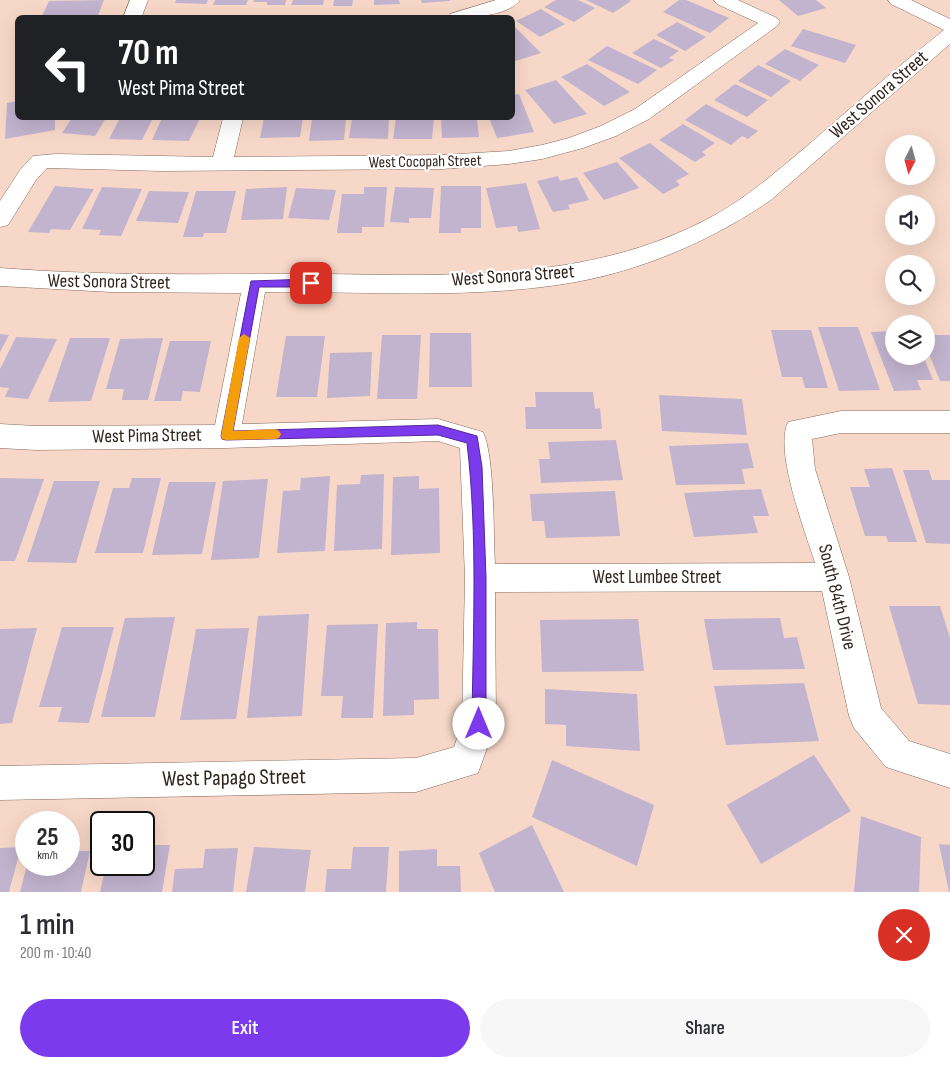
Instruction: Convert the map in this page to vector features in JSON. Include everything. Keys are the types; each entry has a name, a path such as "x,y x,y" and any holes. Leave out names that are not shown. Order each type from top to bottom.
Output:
{"street":[{"path":"134,15 139,0"},
{"path":"467,15 511,0"},
{"name":"West Cocopah Street","path":"0,219 28,175 41,161 75,159 160,164 486,161 553,150 622,125 642,114 771,22 723,0"},
{"path":"897,0 950,26"},
{"name":"West Sonora Street","path":"0,277 101,284 442,282 546,277 577,272 635,258 706,230 763,196 950,34"},
{"path":"222,163 233,120"},
{"path":"226,436 255,284"},
{"name":"South 84th Drive","path":"950,422 841,422 798,430 801,469 834,577 866,716 898,755 950,771"},
{"name":"West Pima Street","path":"0,436 36,438 226,436 438,430 472,440 476,467 480,578"},
{"name":"West Lumbee Street","path":"480,578 834,577"},
{"name":"West Papago Street","path":"0,783 416,775 466,761 479,724 480,578"}],"building":[{"path":"104,0 98,15 42,15 49,1"},
{"path":"176,0 208,0 206,4 175,3"},
{"path":"215,0 248,0 246,5 213,5"},
{"path":"254,0 286,0 285,5 267,5 267,2 253,2"},
{"path":"293,0 324,0 323,5 291,5"},
{"path":"334,0 353,0 352,6 333,6"},
{"path":"374,0 399,0 400,4 374,5"},
{"path":"421,0 450,0 450,1 422,3"},
{"path":"556,0 578,0 595,8 574,22 544,7"},
{"path":"586,0 629,0 631,1 613,13"},
{"path":"679,0 686,0 729,18 710,33 663,12"},
{"path":"779,0 816,0 826,8 798,16"},
{"path":"541,9 565,24 540,37 516,21"},
{"path":"677,22 706,37 685,51 656,35"},
{"path":"515,27 541,53 515,61"},
{"path":"803,29 856,45 845,63 791,46"},
{"path":"654,39 679,51 669,58 674,60 661,68 632,53"},
{"path":"607,46 657,70 638,84 588,60"},
{"path":"785,49 819,65 800,81 765,64"},
{"path":"587,64 630,92 604,106 561,77"},
{"path":"758,65 791,81 771,97 738,81"},
{"path":"556,80 587,114 554,124 525,90"},
{"path":"735,84 768,100 747,117 714,100"},
{"path":"519,94 534,132 497,138 490,120 515,120 515,95"},
{"path":"15,102 15,120 55,120 55,130 5,139 7,103"},
{"path":"706,104 758,131 748,139 742,136 731,145 685,120"},
{"path":"71,120 105,120 95,136 62,133"},
{"path":"119,120 152,120 142,140 109,139"},
{"path":"161,120 199,120 189,141 152,140"},
{"path":"264,120 303,120 300,137 260,138"},
{"path":"312,120 346,120 344,140 309,141"},
{"path":"352,120 389,120 388,139 349,138"},
{"path":"396,120 434,120 432,139 393,139"},
{"path":"441,120 477,120 479,137 442,138"},
{"path":"683,124 715,143 702,152 706,155 695,162 659,140"},
{"path":"650,143 689,174 676,181 680,185 663,194 619,158"},
{"path":"617,162 639,188 604,200 583,173"},
{"path":"558,176 560,181 577,177 589,200 568,205 570,209 553,212 537,181"},
{"path":"526,183 540,229 518,232 517,226 496,228 486,188"},
{"path":"55,186 94,189 70,230 51,229 49,233 28,232"},
{"path":"441,186 481,186 481,228 461,228 461,233 439,233"},
{"path":"102,187 142,189 121,236 99,235 101,230 82,229"},
{"path":"287,187 283,219 241,220 246,189"},
{"path":"364,187 387,187 384,227 362,227 362,233 337,233 342,194 364,194"},
{"path":"395,187 434,188 431,218 409,218 409,223 390,222"},
{"path":"296,188 336,190 329,220 288,218"},
{"path":"149,191 189,192 178,223 136,221"},
{"path":"196,191 236,191 226,233 204,233 203,237 183,237"},
{"path":"818,327 858,327 880,390 839,391"},
{"path":"771,330 811,330 828,388 805,388 802,377 782,377"},
{"path":"885,331 885,365 927,365 933,380 917,380 921,390 894,391 871,332"},
{"path":"430,333 471,333 472,387 429,387"},
{"path":"0,334 9,335 0,352"},
{"path":"382,335 421,335 417,399 377,399"},
{"path":"935,335 950,335 950,381 940,381 934,365"},
{"path":"286,336 325,336 317,397 276,397"},
{"path":"16,337 57,339 28,399 5,397 9,388 0,387 0,369"},
{"path":"70,338 110,338 91,401 48,402"},
{"path":"163,338 148,400 122,400 124,389 106,389 120,339"},
{"path":"170,341 211,341 200,392 183,391 181,401 154,401"},
{"path":"372,352 370,396 327,398 330,353"},
{"path":"535,392 593,392 595,409 600,408 602,429 526,429 525,407 536,407"},
{"path":"659,395 742,399 747,435 662,431"},
{"path":"616,440 623,480 541,483 539,459 550,459 548,442"},
{"path":"748,443 754,468 742,469 745,484 676,485 669,446"},
{"path":"892,468 917,542 888,542 886,536 865,536 850,487 870,487 864,469"},
{"path":"903,470 929,470 932,480 950,480 950,544 926,543"},
{"path":"384,474 382,549 334,551 337,485 360,484 361,475"},
{"path":"330,476 325,551 277,553 283,491 300,490 301,478"},
{"path":"419,476 419,489 439,488 440,553 391,555 393,477"},
{"path":"0,478 44,479 15,561 0,561"},
{"path":"132,478 161,478 143,553 95,553 113,488 129,488"},
{"path":"268,479 259,558 211,560 223,481"},
{"path":"54,481 100,481 76,563 27,562"},
{"path":"169,482 216,482 202,554 152,555"},
{"path":"761,489 769,516 753,516 758,533 694,537 684,493"},
{"path":"615,491 620,536 546,538 544,521 532,521 530,494"},
{"path":"889,606 940,606 950,638 950,705 918,704"},
{"path":"309,614 302,716 247,718 258,616"},
{"path":"175,617 155,717 101,717 125,618"},
{"path":"780,618 784,638 797,637 805,669 713,670 704,619"},
{"path":"638,619 644,671 542,672 540,620"},
{"path":"417,622 417,629 438,629 439,699 414,700 414,715 383,716 386,623"},
{"path":"378,624 373,718 341,718 343,696 321,696 327,625"},
{"path":"62,627 114,627 89,723 58,722 62,707 39,707"},
{"path":"37,628 12,723 0,724 0,629"},
{"path":"249,628 236,719 180,720 196,629"},
{"path":"804,683 819,741 726,745 714,686"},
{"path":"545,689 637,694 640,751 566,746 566,725 545,724"},
{"path":"814,755 851,811 761,864 727,805"},
{"path":"552,760 654,805 637,866 532,817"},
{"path":"861,816 921,837 919,892 854,892"},
{"path":"532,825 564,892 495,892 479,853"},
{"path":"939,844 950,845 949,892"},
{"path":"155,845 170,845 162,892 100,892 104,876 155,876"},
{"path":"15,847 15,870 9,892 0,892 0,848"},
{"path":"254,847 311,850 305,892 246,892"},
{"path":"353,847 389,847 386,892 325,892 327,869 351,869"},
{"path":"238,848 233,892 172,892 175,869 203,868 205,849"},
{"path":"437,849 437,866 460,866 461,892 399,892 399,851"},
{"path":"80,851 90,851 81,892 20,892 24,876 80,876"}],"slow traffic":[{"path":"244,338 226,436 275,434"}],"route":[{"path":"311,283 255,284 226,436 438,430 472,440 476,467 480,578 479,724"}]}
